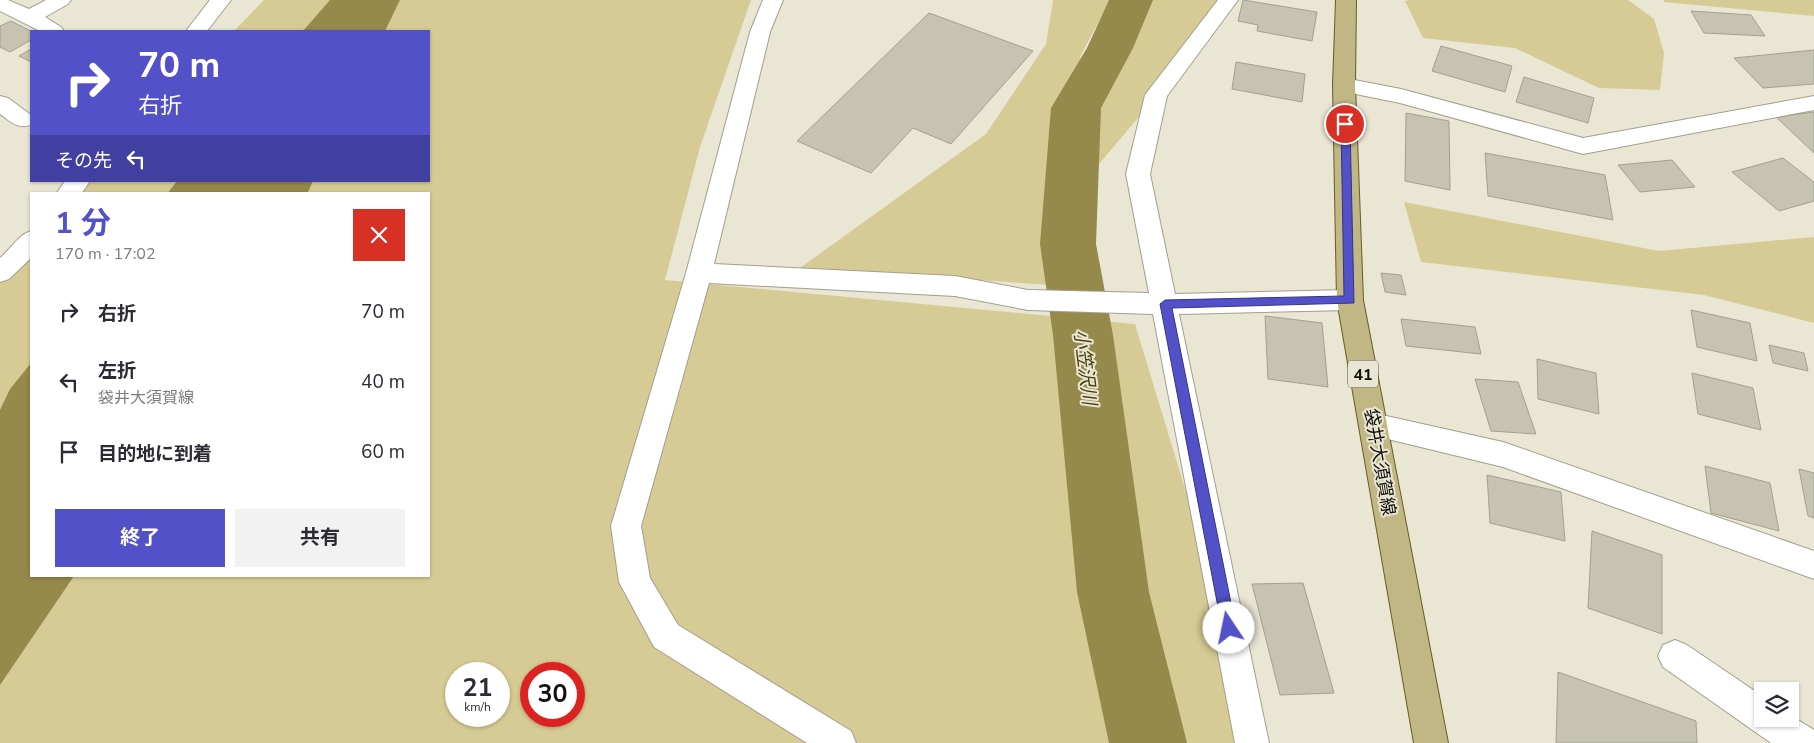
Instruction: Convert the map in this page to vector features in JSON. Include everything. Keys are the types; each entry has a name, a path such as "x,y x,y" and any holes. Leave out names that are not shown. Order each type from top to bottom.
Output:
{"main road":[{"name":"袋井大須賀線","path":"1346,0 1344,85 1350,300 1431,743"}],"street":[{"path":"30,17 61,0"},
{"path":"197,30 221,0"},
{"path":"773,0 760,32 699,273 626,526 635,582 666,636 839,743"},
{"path":"1228,0 1156,95 1138,174 1252,743"},
{"path":"0,4 30,17 52,30"},
{"path":"1344,85 1411,99 1583,146 1814,103"},
{"path":"0,102 23,120"},
{"path":"70,192 77,182"},
{"path":"0,272 19,256 30,241"},
{"path":"699,273 955,286 1028,300 1165,304 1350,300"},
{"path":"1373,425 1503,455 1814,565"},
{"path":"1675,656 1754,710"},
{"path":"1778,727 1802,743"}],"shaded area":[{"path":"264,0 751,0 700,147 665,280 1135,324 1233,647 1235,743 0,743 0,271 30,244 30,577 430,577 430,192 80,192 89,182 430,182 430,30 235,30"},
{"path":"330,0 400,0 385,30 304,30"},
{"path":"1053,0 1110,0 1081,55 1042,216 1050,285 800,268 986,134 1046,44"},
{"path":"1134,0 1238,0 1071,197 1110,48"},
{"path":"1628,0 1654,19 1664,53 1660,90 1599,88 1515,48 1423,38 1405,1"},
{"path":"1664,0 1814,0 1814,16 1664,2"},
{"path":"176,182 313,182 308,192 169,192"},
{"path":"1404,202 1659,251 1814,237 1814,323 1704,295 1421,262"},
{"path":"30,364 30,577 73,577 0,685 0,410 10,389"}],"building":[{"path":"1243,0 1317,12 1312,41 1257,31 1258,25 1238,21"},
{"path":"1691,11 1751,15 1765,36 1704,33"},
{"path":"929,13 1033,51 951,144 913,128 871,173 797,141"},
{"path":"11,21 30,30 30,41 10,52 0,47 0,26"},
{"path":"1441,46 1512,66 1505,92 1432,71"},
{"path":"30,50 30,62 19,56"},
{"path":"1814,50 1814,84 1763,88 1734,58"},
{"path":"1236,62 1305,74 1302,102 1232,89"},
{"path":"1524,77 1594,98 1588,123 1516,102"},
{"path":"1814,112 1814,153 1776,117"},
{"path":"1406,113 1449,121 1450,190 1405,181"},
{"path":"1485,153 1605,175 1613,220 1488,196"},
{"path":"1783,158 1814,182 1814,201 1779,211 1732,172"},
{"path":"1672,160 1695,187 1640,192 1618,165"},
{"path":"1381,273 1401,275 1406,295 1385,292"},
{"path":"1691,310 1750,323 1757,361 1697,347"},
{"path":"1265,316 1322,323 1328,387 1268,379"},
{"path":"1401,319 1475,327 1481,354 1406,346"},
{"path":"1769,345 1804,353 1808,371 1773,363"},
{"path":"1537,359 1596,373 1599,414 1538,399"},
{"path":"1692,373 1753,388 1761,430 1698,414"},
{"path":"1475,379 1518,382 1536,434 1491,431"},
{"path":"1705,466 1770,483 1779,531 1711,513"},
{"path":"1799,469 1814,473 1814,518 1808,516"},
{"path":"1487,475 1561,492 1565,541 1490,523"},
{"path":"1592,531 1662,555 1662,634 1588,608"},
{"path":"1303,583 1334,693 1280,695 1252,584"},
{"path":"1558,672 1696,721 1697,743 1556,743"}],"waterway":[{"name":"小笠沢川","path":"1131,0 1110,48 1076,108 1068,244 1083,335 1113,592 1148,743"}],"route":[{"path":"1229,628 1165,304 1350,300 1345,124"}]}
